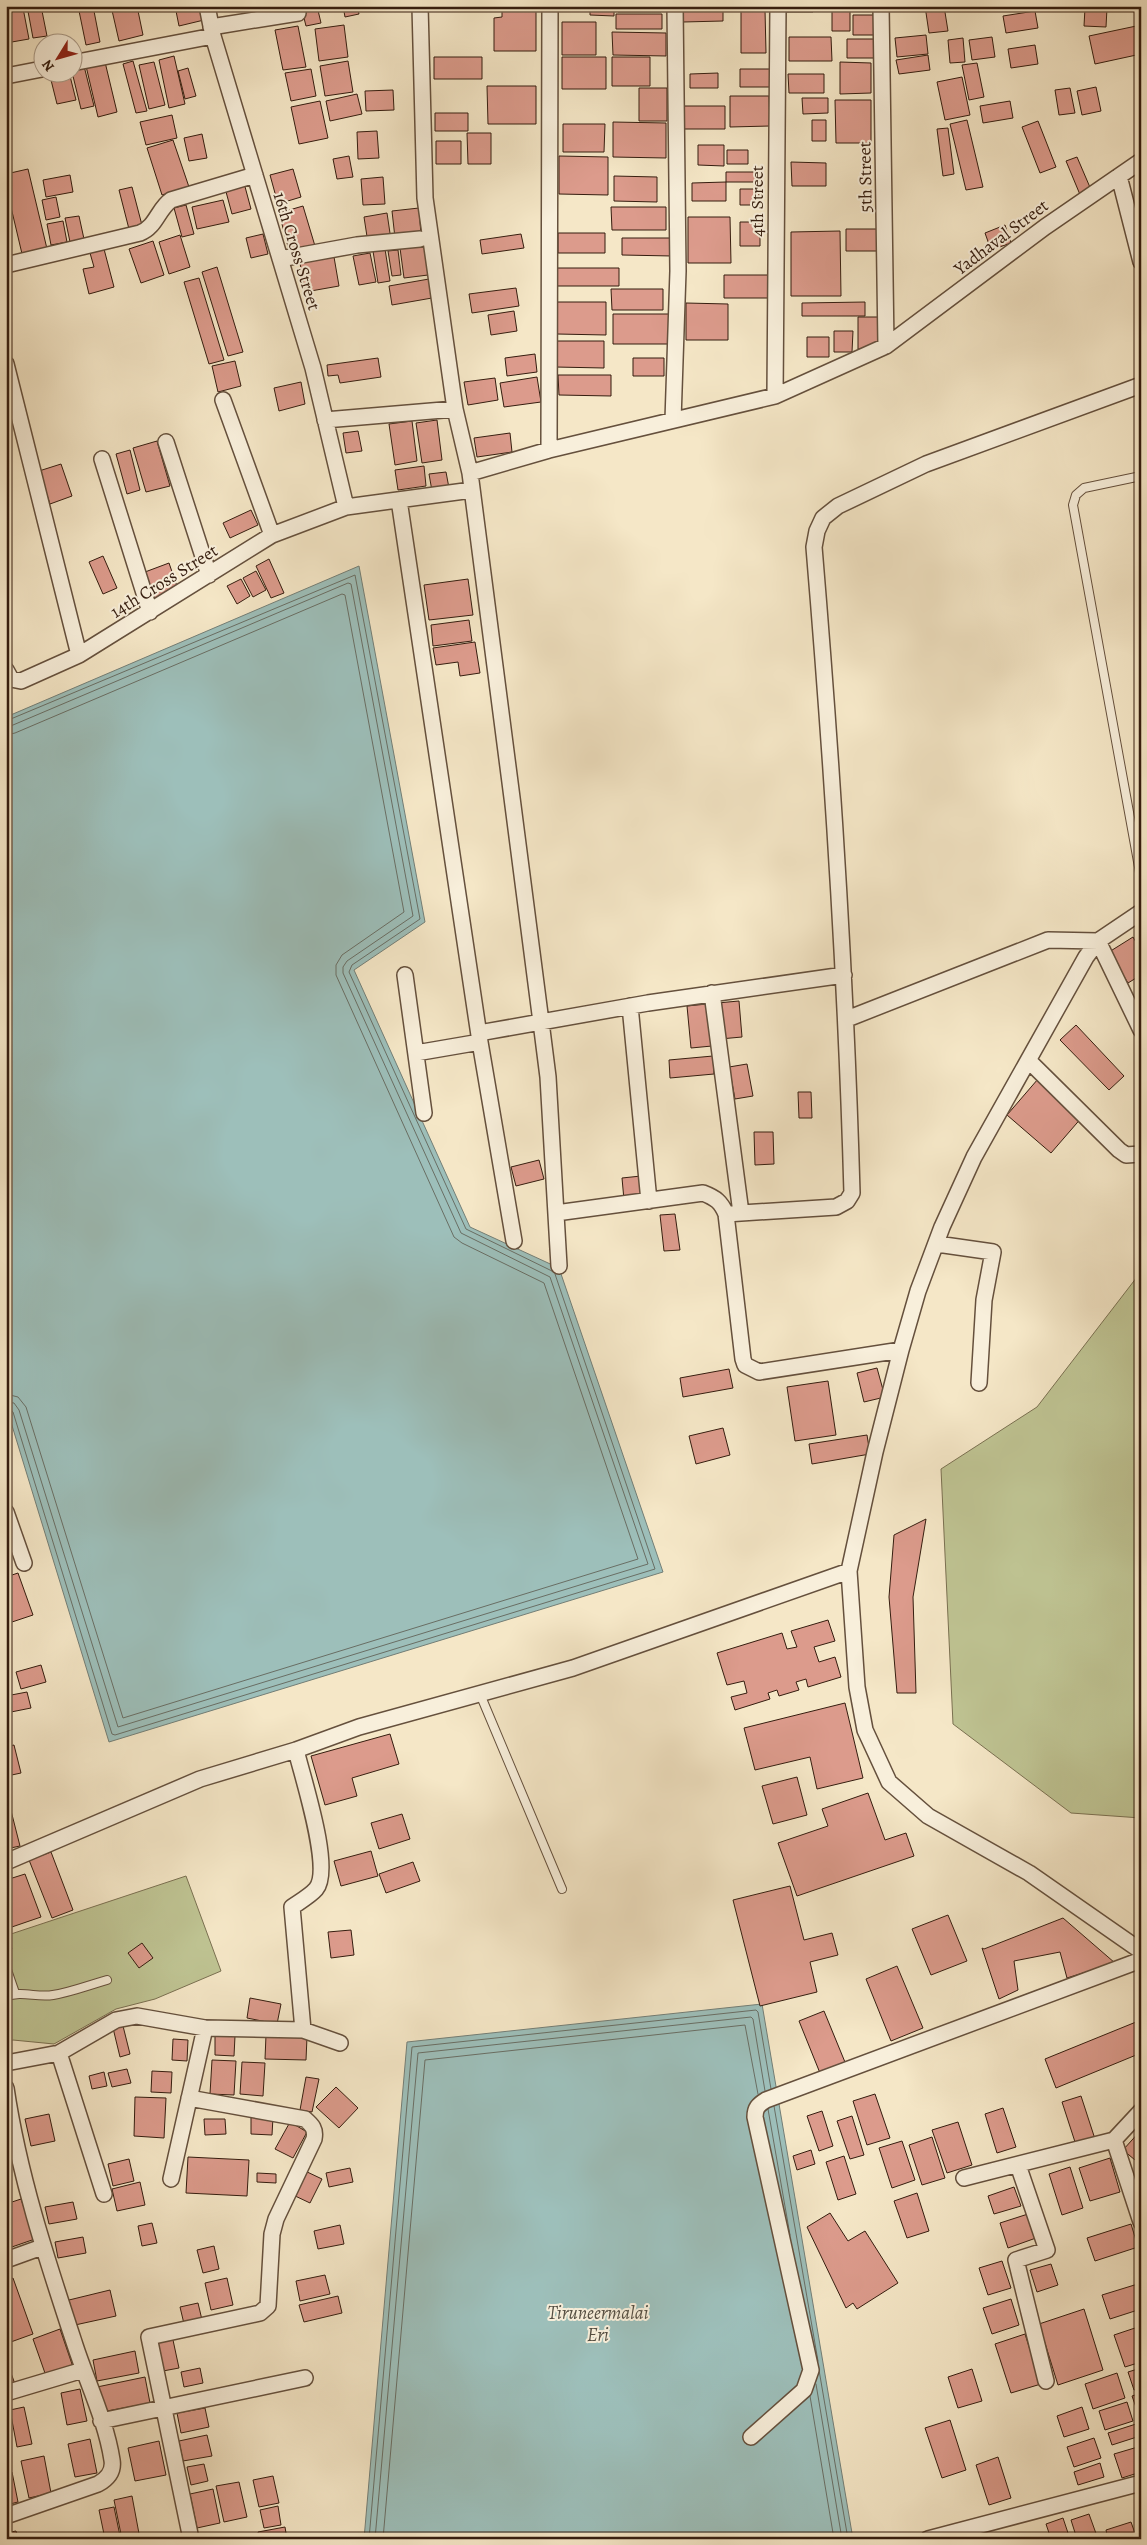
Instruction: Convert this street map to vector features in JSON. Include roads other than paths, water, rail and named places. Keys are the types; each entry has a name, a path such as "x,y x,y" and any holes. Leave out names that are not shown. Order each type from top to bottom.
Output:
{"street":[{"name":"16th Cross Street","path":"206,6 313,368 346,507"},
{"path":"420,6 425,198 455,409 470,473 548,1077 559,1266"},
{"path":"549,450 550,6"},
{"path":"674,420 678,270 675,6"},
{"name":"4th Street","path":"775,396 778,6"},
{"name":"5th Street","path":"881,6 886,346"},
{"path":"82,61 298,13"},
{"path":"6,76 32,71"},
{"name":"Yadhaval Street","path":"470,473 549,450 775,396 886,346 1045,227 1141,160"},
{"path":"6,265 140,234 153,225 163,206 172,200 255,175"},
{"path":"1119,176 1141,262"},
{"path":"280,260 358,245 420,239"},
{"path":"6,364 79,655"},
{"path":"556,1213 703,1194 715,1198 733,1214 836,1207 847,1201 852,1193 847,1019 831,750 814,547 820,524 823,518 838,506 926,464 1141,385"},
{"path":"223,400 272,535"},
{"path":"325,420 455,409"},
{"path":"166,442 209,575"},
{"path":"102,459 150,612"},
{"name":"14th Cross Street","path":"6,670 11,678 21,681 79,655 272,535 346,507 472,490"},
{"path":"399,500 480,1038 514,1241"},
{"path":"1141,912 1098,941 1086,957 974,1157 942,1227 918,1291 901,1350 875,1452 849,1571 857,1687 865,1730 889,1782 928,1816 1029,1873 1141,1951"},
{"path":"847,1019 1048,940 1098,941"},
{"path":"1098,941 1141,1030"},
{"path":"405,975 424,1113"},
{"path":"416,1053 541,1022 712,993 844,975"},
{"path":"712,993 733,1214 742,1360 745,1365 759,1372 769,1372 901,1350"},
{"path":"630,1006 649,1201"},
{"path":"1029,1061 1119,1150 1126,1155 1141,1154"},
{"path":"937,1244 993,1252 984,1300 979,1383"},
{"path":"6,1512 24,1563"},
{"path":"6,1862 200,1779 296,1750 359,1727 573,1668 849,1571"},
{"path":"296,1750 319,1841 323,1873 317,1888 292,1907 303,2030"},
{"path":"751,2437 804,2390 811,2370 755,2117 755,2109 758,2105 766,2100 1141,1960"},
{"path":"6,2063 59,2053 116,2020 137,2016 205,2028 303,2030 340,2043"},
{"path":"171,2179 205,2028"},
{"path":"59,2053 104,2194"},
{"path":"6,2088 10,2138 42,2247 101,2421 112,2462 112,2472 106,2480 6,2516"},
{"path":"189,2098 305,2119 312,2125 315,2132 314,2139 276,2219 272,2234 268,2306 260,2313 149,2337 191,2539"},
{"path":"964,2178 1114,2140 1141,2111"},
{"path":"1114,2140 1135,2190 1141,2222"},
{"path":"1018,2165 1047,2250 1016,2260 1046,2381"},
{"path":"6,2260 42,2247"},
{"path":"6,2393 83,2370"},
{"path":"101,2421 305,2378"},
{"path":"928,2539 1141,2483"}],"lane":[{"path":"1141,476 1084,488 1076,496 1073,505 1141,878"},
{"path":"480,1694 562,1889"},
{"path":"6,1967 15,1993"},
{"path":"6,1997 15,1993 32,1996 52,1996 107,1980"}],"water":[{"path":"359,566 425,922 354,970 470,1227 559,1268 663,1572 109,1742 6,1406 6,717"},
{"name":"Tiruneermalai Eri","path":"762,2004 853,2539 364,2539 407,2042"}]}
